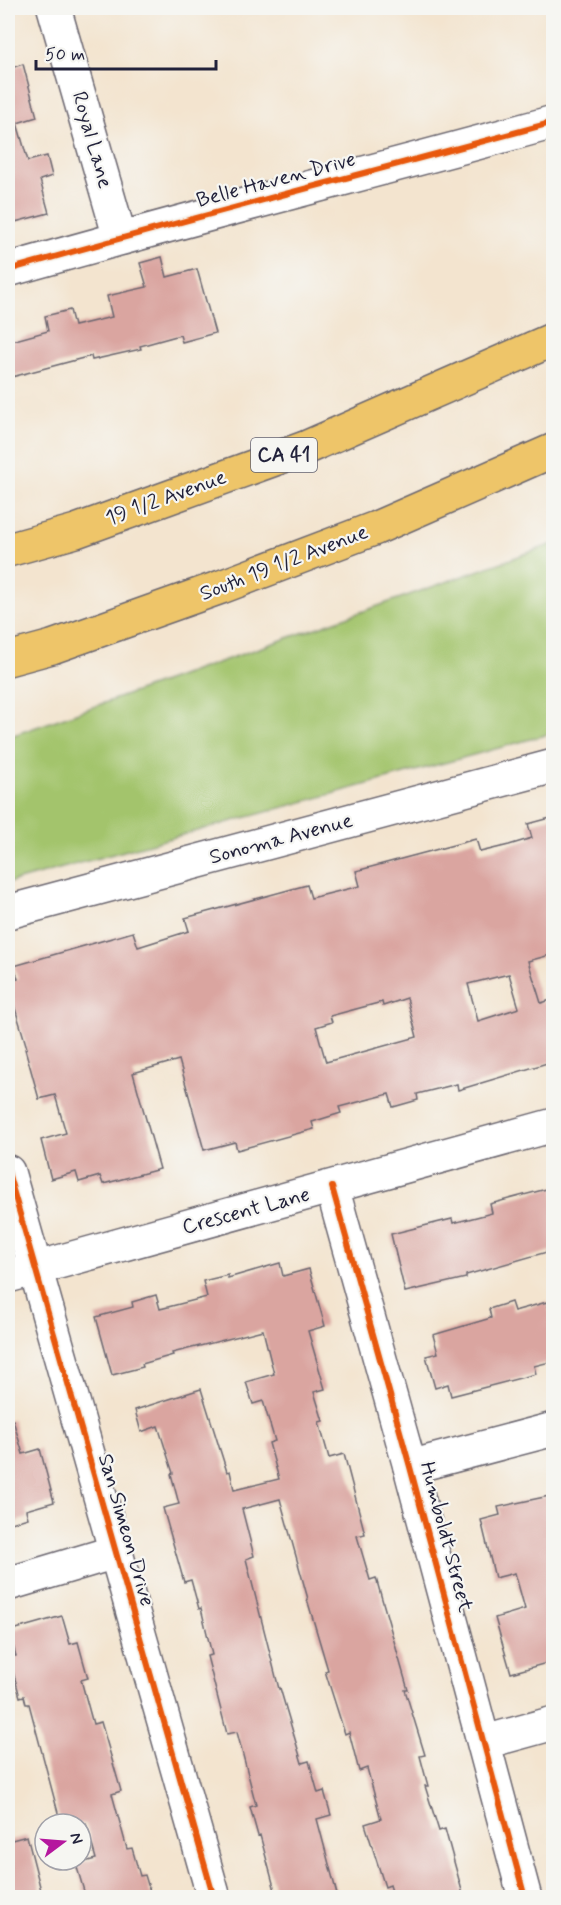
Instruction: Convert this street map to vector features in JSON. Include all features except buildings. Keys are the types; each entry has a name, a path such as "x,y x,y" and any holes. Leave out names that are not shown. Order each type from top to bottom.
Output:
{"highway":[{"name":"19 1/2 Avenue","path":"8,550 76,531 305,448 554,339"},
{"name":"South 19 1/2 Avenue","path":"8,659 52,647 221,587 376,528 554,450"}],"street":[{"name":"Royal Lane","path":"54,8 120,238"},
{"name":"Belle Haven Drive","path":"8,270 554,122"},
{"name":"Sonoma Avenue","path":"8,912 554,766"},
{"name":"Crescent Lane","path":"21,1272 554,1125"},
{"name":"San Simeon Drive","path":"8,1172 21,1272 115,1552 214,1898"},
{"name":"Humboldt Street","path":"332,1187 485,1742 525,1898"},
{"path":"410,1467 554,1430"},
{"path":"8,1584 115,1552"},
{"path":"485,1742 554,1723"}],"green space":[{"path":"553,544 553,733 8,883 8,737"}],"cycle path":[{"path":"8,270 554,122"},
{"path":"8,1172 214,1898"},
{"path":"332,1187 410,1467 525,1898"}]}
